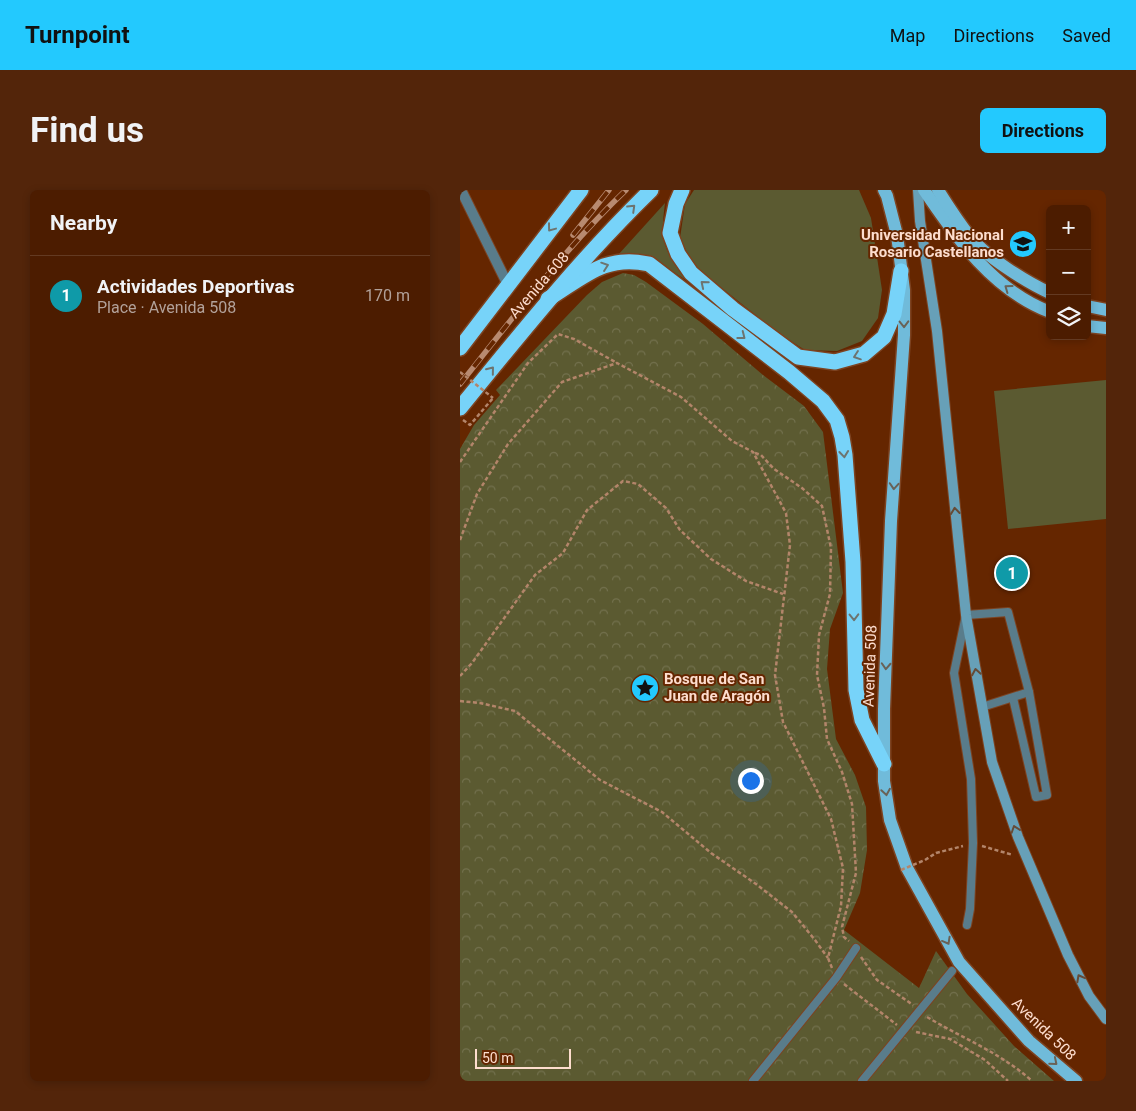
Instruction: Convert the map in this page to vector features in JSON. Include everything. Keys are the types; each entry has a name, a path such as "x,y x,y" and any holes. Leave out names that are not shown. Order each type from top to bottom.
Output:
{"highway":[{"name":"Avenida 608","path":"460,408 548,299 617,222 650,190"},
{"path":"682,190 676,204 670,233 678,254 691,273 798,357 835,362 864,354 884,337 894,314 901,271"},
{"name":"Avenida 608","path":"460,348 508,285 573,193"},
{"path":"548,299 601,266 620,261 649,264 789,372 823,401 837,420 845,455 853,562 856,690 862,720 884,764"}],"main road":[{"name":"Avenida 508","path":"884,190 897,235 904,290 904,335 891,521 884,708 884,781 890,820 907,868 955,967 1029,1041 1076,1081"},
{"path":"924,190 955,236 992,276 1033,306 1046,311"},
{"path":"938,190 972,239 1002,265 1046,291"},
{"path":"1091,307 1106,310"},
{"path":"1091,326 1106,328"}],"street":[{"path":"460,190 508,285"},
{"path":"918,190 920,221 937,331 966,615 992,762 1018,837 1068,955 1089,996 1106,1019"}],"lane":[{"path":"967,925 970,909 972,843 971,780 954,674 966,615 1008,612 1029,692 1047,795 1036,797 1013,698"},
{"path":"982,707 1029,692"},
{"path":"753,1081 836,978 856,948"},
{"path":"862,1081 955,967"}],"path":[{"path":"460,462 528,363 558,334 574,339 681,397 732,441 761,455 774,469 802,488 822,506 831,548 830,594 820,635 817,675 824,708 827,739 842,772 852,804 856,873 842,927 844,937 856,948 877,980 927,1017 987,1049 1032,1081"},
{"path":"460,540 477,494 508,444 562,382 617,363"},
{"path":"460,372 493,398 470,426"},
{"path":"753,452 786,513 790,545 775,675 783,722 831,820 843,868 841,906 828,958"},
{"path":"460,676 472,663 534,575 563,553 588,510 623,481 638,484 666,508 680,530 711,559 746,581 783,594"},
{"path":"460,701 480,702 515,711 600,780 662,812 711,853 792,912 828,958 836,978 903,1030 950,1039 985,1060 1008,1081"},
{"path":"901,870 936,854"}],"green space":[{"path":"694,190 859,190 871,218 882,290 878,318 862,341 837,351 805,350 778,333 693,265 680,238 685,204"},
{"path":"665,203 663,236 665,244 672,260 686,280 659,263 618,255"},
{"name":"Bosque de San Juan de Aragón","path":"623,273 634,275 646,282 703,324 763,375 804,406 823,432 843,593 830,629 827,669 836,739 855,775 866,807 867,850 860,893 844,930 919,988 936,951 967,994 1014,1046 1054,1081 460,1081 460,449 474,425 500,395 496,390 587,295 602,282"},
{"path":"1106,380 1106,519 1008,529 994,391"}],"railway":[{"path":"573,235 609,190"},
{"path":"460,384 560,260 626,190"}],"place":[{"name":"Universidad Nacional Rosario Castellanos","path":"1023,244"},
{"name":"Actividades Deportivas","path":"1012,573"},
{"name":"Bosque de San Juan de Aragón","path":"645,688"}]}
